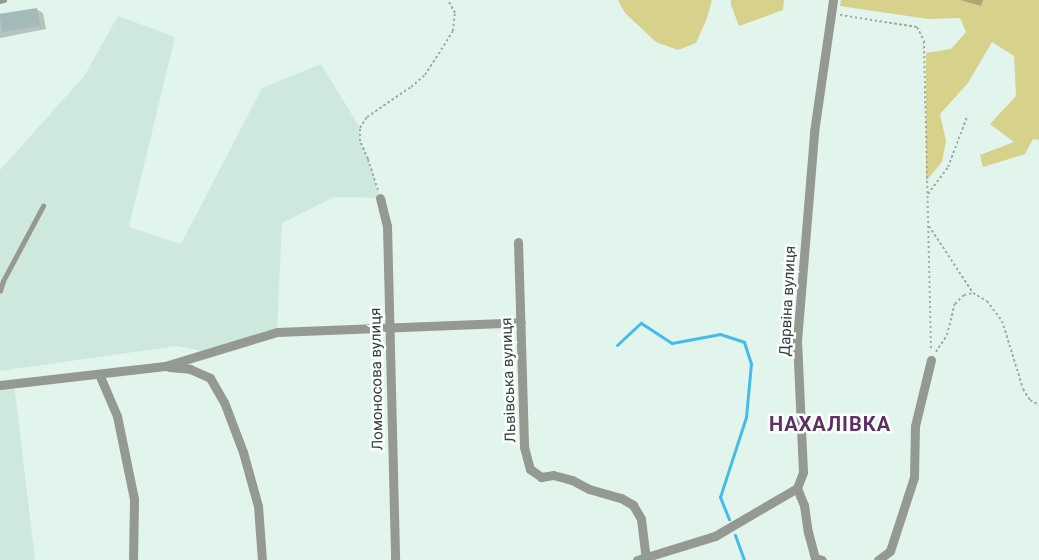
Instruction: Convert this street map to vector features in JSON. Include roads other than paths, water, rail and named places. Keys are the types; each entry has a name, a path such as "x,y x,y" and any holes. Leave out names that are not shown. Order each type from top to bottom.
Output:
{"street":[{"name":"Дарвіна вулиця","path":"797,488 803,472 797,341 814,132 833,14 833,0"},
{"name":"Ломоносова вулиця","path":"380,198 387,226 395,560"},
{"name":"Львівська вулиця","path":"518,242 524,447 530,469 541,477 553,475 572,480 589,489 621,498 633,505 641,519 642,559"},
{"path":"0,385 165,366 277,332 521,322"},
{"path":"878,560 890,551 914,477 915,426 931,360"},
{"path":"165,366 190,369 210,378 224,402 243,452 258,506 262,560"},
{"path":"99,374 117,416 134,499 133,560"},
{"path":"642,559 715,536 797,488 804,505 808,532 818,559"}],"lane":[{"path":"0,1 4,0"},
{"path":"0,291 3,281 43,206"}],"waterway":[{"path":"617,345 641,323 672,343 720,334 744,342 751,363 746,417 720,497 729,519"},
{"path":"735,535 744,560"}],"district":[{"name":"НАХАЛІВКА","path":"830,424"}]}
